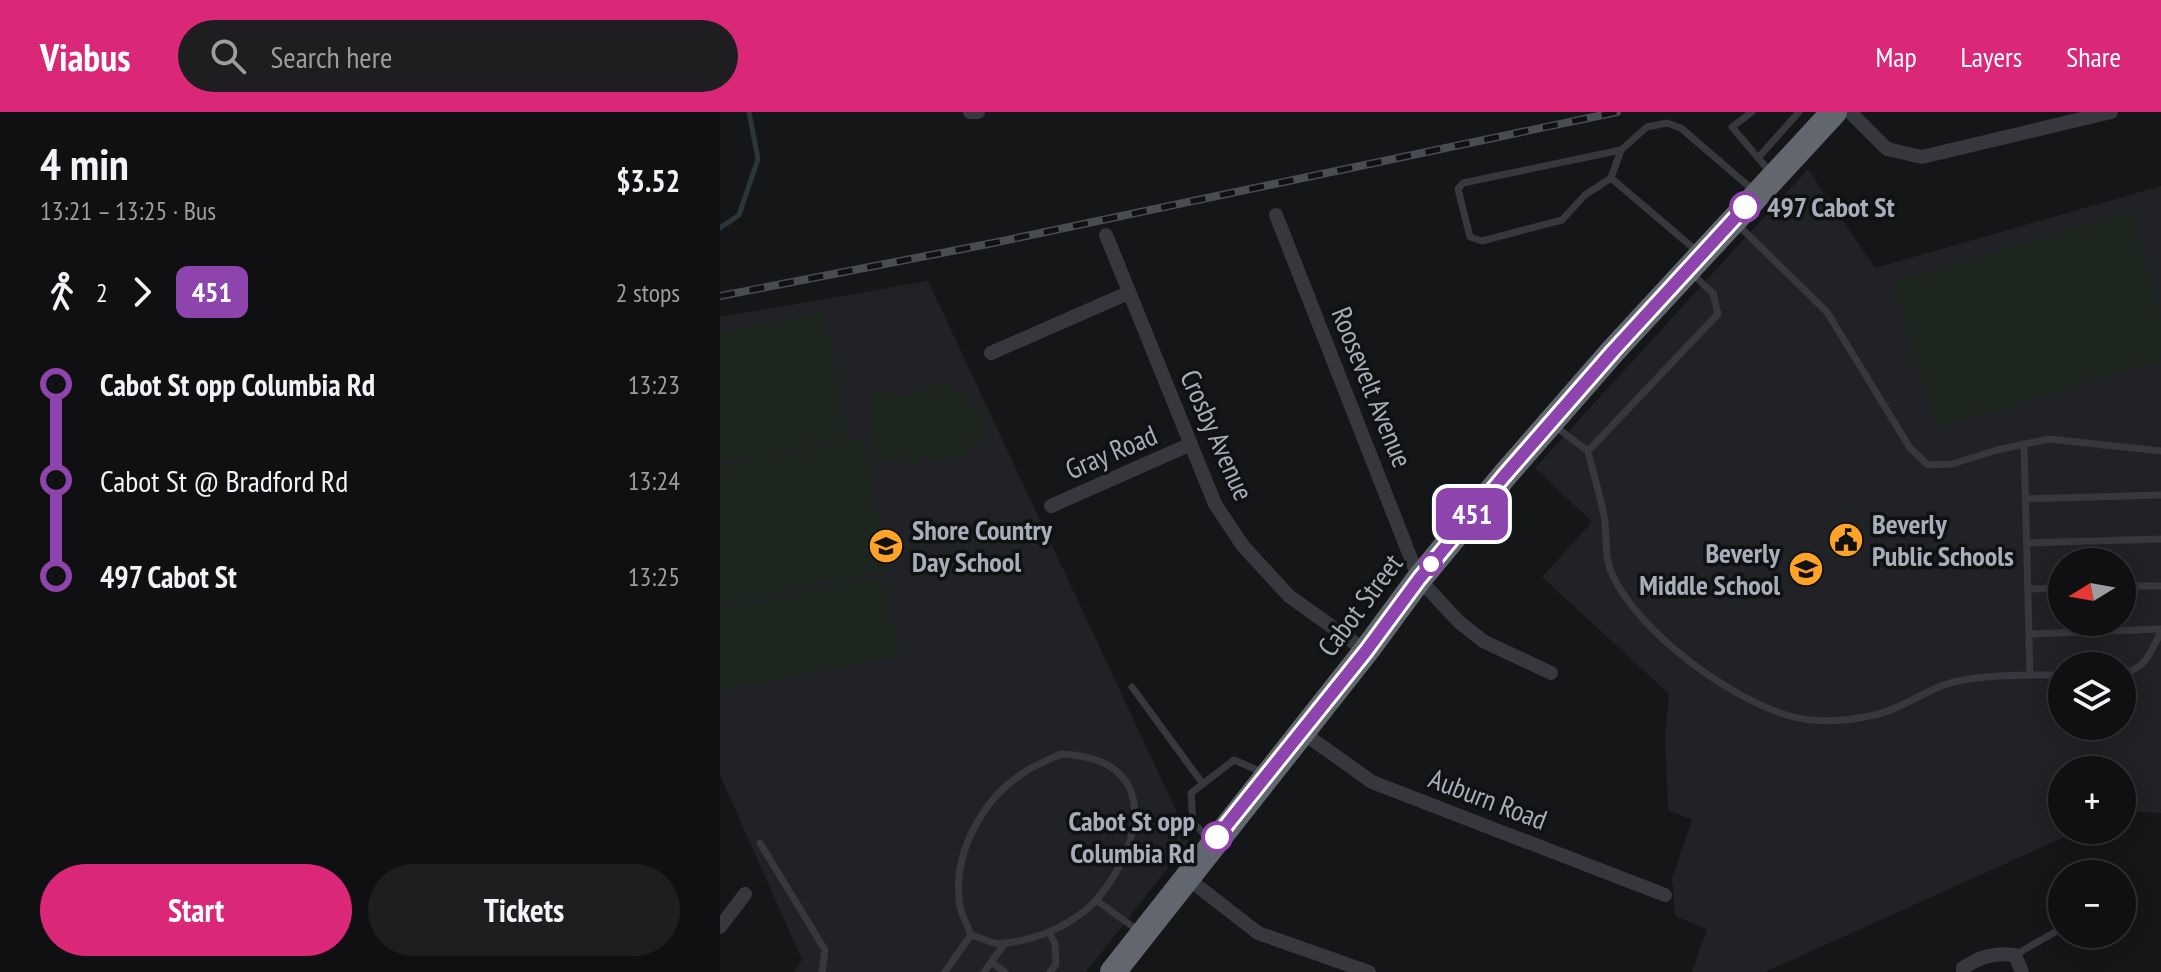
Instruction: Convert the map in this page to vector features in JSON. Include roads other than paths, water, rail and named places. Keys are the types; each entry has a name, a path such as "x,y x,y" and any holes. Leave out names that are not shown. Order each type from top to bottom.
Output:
{"highway":[{"name":"Cabot Street","path":"1113,972 1366,651 1419,579 1504,476 1733,220 1763,176 1824,115"}],"street":[{"path":"970,112 978,112"},
{"path":"1850,112 1887,149 1922,157 2111,112"},
{"name":"Roosevelt Avenue","path":"1276,215 1419,579"},
{"name":"Crosby Avenue","path":"1106,235 1215,504 1243,546 1289,596 1366,651"},
{"path":"991,353 1128,293"},
{"name":"Gray Road","path":"1051,506 1191,444"},
{"path":"1419,579 1458,621 1483,641 1551,673"},
{"name":"Auburn Road","path":"1302,732 1372,782 1665,895"},
{"path":"1186,877 1258,933 1369,972"},
{"path":"720,927 745,894"},
{"path":"1963,972 1963,968 1981,957 2002,953 2015,955 2022,972"}],"lane":[{"path":"1752,112 1732,127 1763,176"},
{"path":"1763,176 1799,112"},
{"path":"1621,150 1463,183 1458,189 1470,237 1482,241 1562,220 1591,190 1611,178 1621,150 1647,127 1667,123 1681,128 1763,176"},
{"path":"1588,451 1718,314 1713,293 1695,262 1611,178"},
{"path":"1733,220 1827,312 1910,448 1928,465 1952,464 2049,439 2161,451"},
{"path":"1552,424 1588,451 1605,518 1606,555 1613,576 1634,607 1673,647 1749,702 1793,717 1830,721 1877,715 1944,685 1964,680 2048,675"},
{"path":"2024,444 2030,675"},
{"path":"2026,499 2161,495"},
{"path":"2027,543 2161,539"},
{"path":"2136,586 2161,586"},
{"path":"2028,589 2048,588"},
{"path":"2029,634 2161,630 2147,660 2136,669"},
{"path":"1132,687 1203,784"},
{"path":"1061,754 1086,755 1122,774 1133,796 1136,827 1114,875 1096,900 1049,932 997,944 971,935 960,907 960,870 968,837 983,811 1003,791 1025,772 1061,754"},
{"path":"1212,844 1193,822 1191,793 1234,760 1268,775"},
{"path":"760,843 825,950 822,972"},
{"path":"1096,900 1143,934"},
{"path":"1049,932 1055,944 1056,964 1050,972"},
{"path":"945,972 971,935"},
{"path":"2015,955 2048,936"},
{"path":"984,972 1005,943"},
{"path":"991,962 1005,972"}],"waterway":[{"path":"720,228 739,215 758,159 749,112"}],"railway":[{"path":"720,296 993,243 1617,112"}],"place":[{"name":"497 Cabot St","path":"1745,207"},
{"name":"Beverly Public Schools","path":"1846,540"},
{"name":"Shore Country Day School","path":"886,546"},
{"name":"Beverly Middle School","path":"1806,569"},
{"name":"Cabot St opp Columbia Rd","path":"1217,837"}]}
